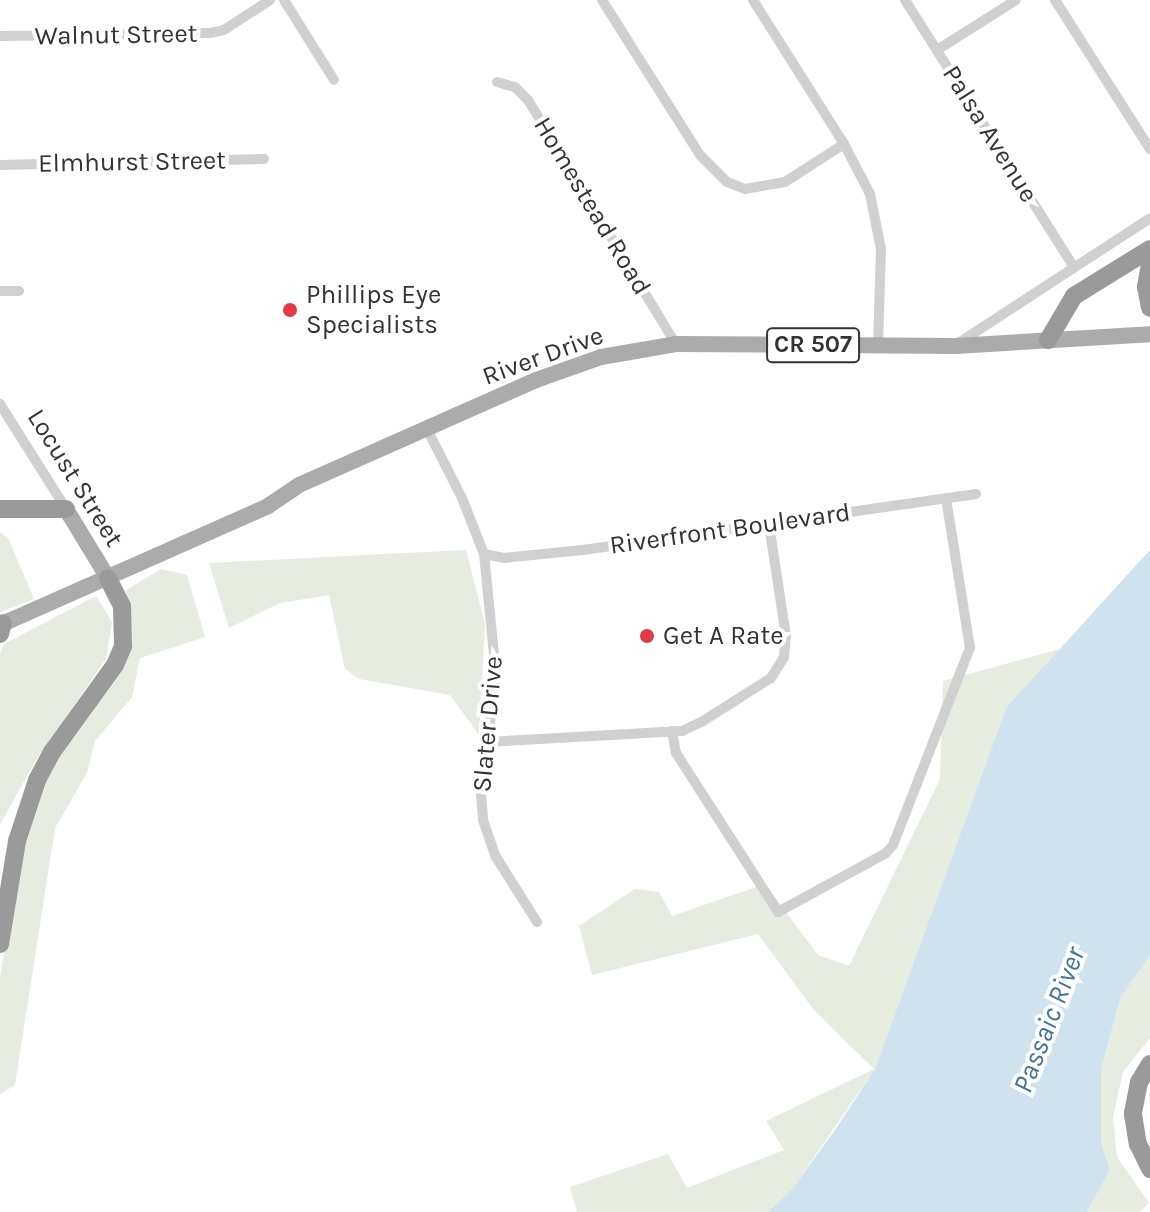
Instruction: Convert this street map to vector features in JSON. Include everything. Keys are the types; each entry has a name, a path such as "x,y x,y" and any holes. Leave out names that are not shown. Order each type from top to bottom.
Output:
{"highway":[{"path":"1048,340 1074,296 1086,285 1150,249"},
{"path":"1150,264 1146,287 1150,308"},
{"path":"0,509 66,509"},
{"path":"0,944 17,841 37,780 52,752 115,665 123,646 122,606 108,578"},
{"path":"1150,1064 1139,1082 1133,1114 1138,1144 1150,1169"}],"main road":[{"name":"River Drive","path":"1,627 268,506 299,485 569,367 601,357 676,344 956,346 1150,334"},
{"name":"Locust Street","path":"66,509 108,578"}],"street":[{"name":"Walnut Street","path":"0,36 210,33 224,30 270,0"},
{"path":"284,0 334,80"},
{"path":"602,0 700,155 711,170 727,182 745,189 785,182 844,144"},
{"path":"753,0 844,144 870,194 878,221 881,249 878,344"},
{"name":"Palsa Avenue","path":"905,0 1074,267"},
{"path":"937,50 1016,0"},
{"path":"1055,0 1150,149"},
{"name":"Homestead Road","path":"497,82 515,87 528,100 676,344"},
{"name":"Elmhurst Street","path":"0,165 264,159"},
{"path":"956,346 1150,218"},
{"path":"0,291 19,291"},
{"name":"Locust Street","path":"0,404 66,509"},
{"name":"Slater Drive","path":"427,429 466,506 484,554 496,675 481,795 486,832 496,857 537,922"},
{"name":"Riverfront Boulevard","path":"484,554 504,558 769,525 976,494"},
{"path":"672,731 676,753 778,912 886,853 893,845 970,648 946,498"},
{"path":"486,742 672,731 703,721 771,678 781,664 786,636 769,525"}],"shaded area":[{"path":"0,532 8,538 34,599 0,612"},
{"path":"466,550 485,624 479,735 450,695 359,679 345,669 329,595 280,603 229,628 209,563"},
{"path":"161,569 187,575 205,637 140,658 132,697 95,741 87,773 55,828 15,1085 0,1094 0,978 21,841 35,796 129,637 126,590"},
{"path":"96,596 112,622 106,659 34,763 0,825 0,654 4,644"},
{"path":"1064,648 1006,708 875,1069 792,1189 768,1212 577,1212 570,1187 668,1154 687,1188 784,1150 766,1121 874,1069 814,1010 758,934 592,975 579,926 635,889 659,892 672,916 765,884 818,955 849,966 940,779 943,681"},
{"path":"1150,955 1150,1038 1123,1072 1113,1117 1117,1157 1149,1203 1140,1212 1087,1212 1110,1170 1101,1143 1101,1070 1120,999"}],"water":[{"name":"Passaic River","path":"1150,550 1150,955 1120,999 1101,1070 1101,1143 1110,1170 1087,1212 768,1212 792,1189 875,1069 1006,708"}],"place":[{"name":"Phillips Eye Specialists","path":"290,310"},
{"name":"Get A Rate","path":"647,636"}]}
